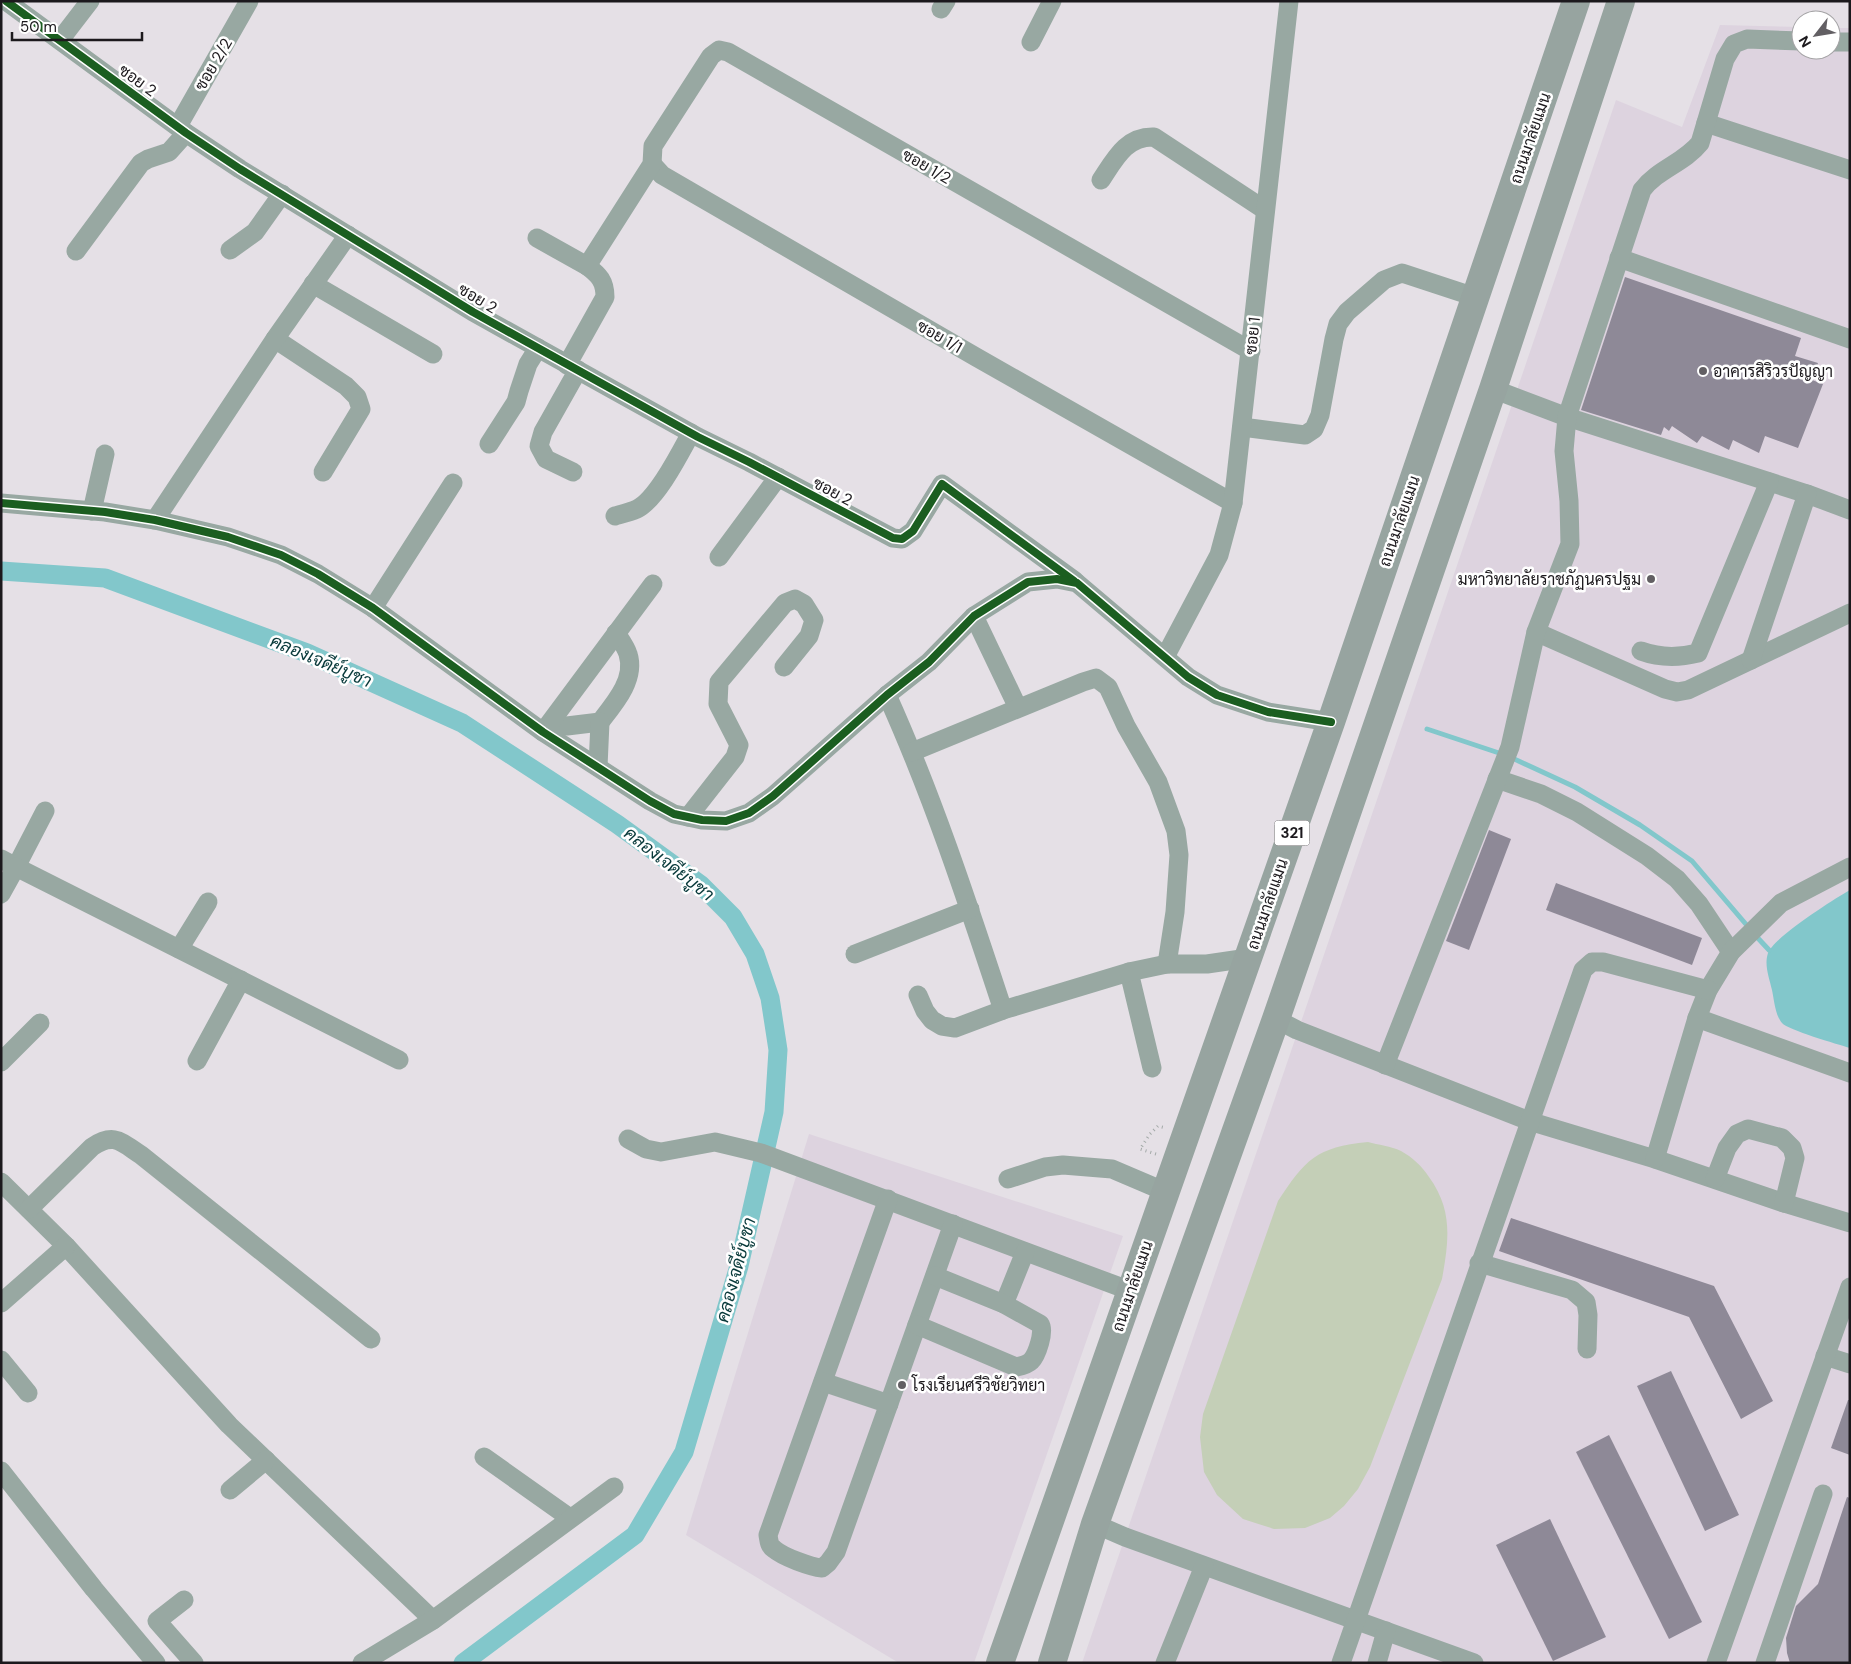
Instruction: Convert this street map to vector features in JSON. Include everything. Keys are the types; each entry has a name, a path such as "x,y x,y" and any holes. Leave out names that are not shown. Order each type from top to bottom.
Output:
{"highway":[{"name":"ถนนมาลัยแมน","path":"1000,1663 1331,722 1576,1"},
{"path":"1056,1661 1095,1524 1276,1019 1493,389 1621,1"}],"street":[{"name":"ซอย 2","path":"6,1 182,130 282,194 473,312 691,433 893,538 902,539 913,531 942,484 1077,583"},
{"path":"60,40 90,1"},
{"name":"ซอย 2/2","path":"76,251 142,163 169,152 249,1"},
{"path":"1031,42 1052,1"},
{"name":"ซอย 1","path":"1165,657 1219,555 1233,503 1289,2"},
{"path":"1385,1064 1510,747 1536,632 1570,544 1569,500 1564,451 1567,417 1642,190 1650,179 1692,153 1700,143 1725,59 1734,44 1747,39 1791,41"},
{"name":"ซอย 1/2","path":"587,266 652,164 654,146 710,56 719,50 728,52 1251,351"},
{"path":"1706,123 1850,170"},
{"path":"1102,180 1126,145 1146,137 1154,137 1265,210"},
{"name":"ซอย 1/1","path":"652,164 662,175 1233,503"},
{"path":"230,250 255,232 282,194"},
{"path":"155,520 275,339 348,235"},
{"path":"537,238 599,274 605,288 606,297 543,432 539,446 546,459 572,472"},
{"path":"1619,258 1850,339"},
{"path":"1242,426 1305,435 1314,429 1320,415 1338,324 1347,312 1384,280 1402,273 1476,298"},
{"path":"313,284 433,354"},
{"path":"275,339 346,386 357,397 361,409 323,472"},
{"path":"489,444 516,402 518,390 528,364 538,348"},
{"path":"1493,389 1567,417 1808,494 1850,510"},
{"path":"615,516 638,508 653,494 666,476 691,433"},
{"path":"92,510 105,454"},
{"path":"719,556 778,477"},
{"path":"1641,651 1656,657 1683,657 1698,653 1769,482"},
{"path":"373,608 453,483"},
{"path":"1751,660 1808,494"},
{"path":"1,503 92,510 155,520 228,537 280,555 318,574 373,608 598,767 650,801 674,814 702,820 726,821 749,813 773,796 887,695 929,662 974,616 1028,582 1057,579 1077,583 1188,678 1217,695 1268,712 1331,722"},
{"path":"546,729 653,584"},
{"path":"688,817 735,757 739,745 718,704 719,682 785,603 795,598 804,604 814,620 809,636 784,667"},
{"path":"1536,632 1665,689 1677,692 1688,690 1850,612"},
{"path":"974,616 1018,708"},
{"path":"598,767 600,722 620,697 630,673 628,654 616,633"},
{"path":"912,752 1096,678 1108,687 1126,726 1158,782 1176,832 1180,855 1175,912 1167,964"},
{"path":"887,695 912,752 970,910 1004,1010"},
{"path":"546,729 600,722"},
{"path":"1498,775 1578,812 1647,856 1677,879 1700,904 1734,948"},
{"path":"1,894 9,863 45,811"},
{"path":"9,863 399,1060"},
{"path":"1655,1159 1697,1018 1708,990 1734,948 1781,903 1850,867"},
{"path":"179,949 208,902"},
{"path":"855,954 970,910"},
{"path":"918,995 925,1011 932,1020 942,1026 955,1028 1004,1010 1129,972 1167,964 1207,964 1248,958"},
{"path":"1341,1663 1582,970 1592,962 1603,962 1708,990"},
{"path":"1129,972 1152,1068"},
{"path":"197,1062 241,980"},
{"path":"1697,1018 1850,1073"},
{"path":"1276,1019 1297,1030 1529,1121 1655,1159 1784,1203 1850,1223"},
{"path":"1,1062 40,1023"},
{"path":"1715,1180 1727,1148 1737,1134 1748,1129 1782,1138 1792,1148 1795,1158 1784,1203"},
{"path":"29,1209 92,1148 102,1140 113,1139 141,1156 371,1339"},
{"path":"628,1139 646,1149 662,1152 715,1142 761,1153 1131,1291"},
{"path":"1008,1179 1045,1167 1063,1165 1112,1169 1166,1192"},
{"path":"1,1182 66,1246 229,1425 433,1620"},
{"path":"888,1199 768,1535 769,1544 774,1550 813,1567 822,1568 836,1552 953,1224"},
{"path":"1,1303 66,1246"},
{"path":"1004,1304 1025,1252"},
{"path":"1480,1263 1572,1290 1586,1302 1588,1315 1587,1349"},
{"path":"917,1325 1016,1367 1023,1366 1033,1359 1043,1333 1042,1326 1004,1304 935,1276"},
{"path":"1716,1663 1850,1287"},
{"path":"1825,1356 1850,1364"},
{"path":"1,1360 28,1393"},
{"path":"823,1382 889,1404"},
{"path":"484,1457 570,1518"},
{"path":"230,1490 266,1460"},
{"path":"1,1471 94,1589 156,1663"},
{"path":"362,1663 433,1620 614,1487"},
{"path":"1765,1663 1823,1494"},
{"path":"1095,1524 1125,1537 1386,1631 1430,1655 1474,1663"},
{"path":"1165,1663 1204,1566"},
{"path":"139,1635 184,1600"},
{"path":"157,1621 194,1663"},
{"path":"1377,1663 1386,1631"}],"shaded area":[{"name":"มหาวิทยาลัยราชภัฏนครปฐม","path":"1720,25 1791,27 1791,60 1841,60 1841,28 1850,28 1850,1663 1082,1663 1616,100 1682,127"},
{"name":"โรงเรียนศรีวิชัยวิทยา","path":"809,1134 1123,1236 974,1663 899,1663 686,1535"}],"green space":[{"path":"1368,1142 1397,1149 1409,1156 1423,1169 1437,1189 1446,1213 1447,1226 1442,1279 1370,1467 1358,1489 1344,1506 1330,1518 1305,1528 1274,1529 1243,1519 1217,1495 1204,1472 1200,1437 1203,1414 1278,1201 1296,1175 1314,1158 1336,1148"}],"water":[{"path":"1850,890 1850,1048 1803,1033 1782,1023 1775,1007 1767,971 1767,962 1768,953 1772,946 1781,938 1805,919"}],"building":[{"name":"อาคารสิริวรปัญญา","path":"1625,277 1801,338 1795,356 1818,363 1812,380 1823,384 1798,448 1765,436 1759,453 1733,440 1729,450 1702,436 1697,443 1672,426 1669,431 1664,427 1661,435 1581,410"},
{"path":"1489,830 1511,839 1469,950 1446,941"},
{"path":"1556,883 1702,938 1692,965 1546,910"},
{"path":"1511,1218 1714,1286 1773,1401 1741,1419 1689,1317 1499,1251"},
{"path":"1671,1371 1739,1515 1705,1531 1637,1386"},
{"path":"1848,1400 1850,1400 1850,1455 1831,1448"},
{"path":"1609,1435 1702,1622 1669,1639 1576,1452"},
{"path":"1847,1497 1850,1498 1850,1663 1790,1663 1786,1638 1796,1606 1818,1584"},
{"path":"1550,1519 1606,1637 1553,1661 1496,1545"}],"waterway":[{"name":"คลองเจดีย์บูชา","path":"1,571 105,578 307,653 462,723 617,824 701,885 733,917 755,954 770,998 778,1050 774,1112 739,1266 684,1452 635,1535 463,1663"},
{"path":"1427,729 1502,754"},
{"path":"1510,757 1575,787 1640,825 1692,861 1750,929"},
{"path":"1755,935 1769,950"}],"cycle path":[{"path":"6,1 186,133 240,169 473,312 698,437 893,538 902,539 913,531 942,484 1074,581"},
{"path":"1,503 105,512 155,520 228,537 281,555 318,574 373,608 543,732 650,801 674,814 702,820 726,821 749,813 773,796 887,695 929,662 974,616 1028,582 1057,579 1077,583 1188,677 1217,695 1268,712 1331,722"}],"place":[{"name":"อาคารสิริวรปัญญา","path":"1703,371"},
{"name":"มหาวิทยาลัยราชภัฏนครปฐม","path":"1651,579"},
{"name":"โรงเรียนศรีวิชัยวิทยา","path":"902,1385"}]}
